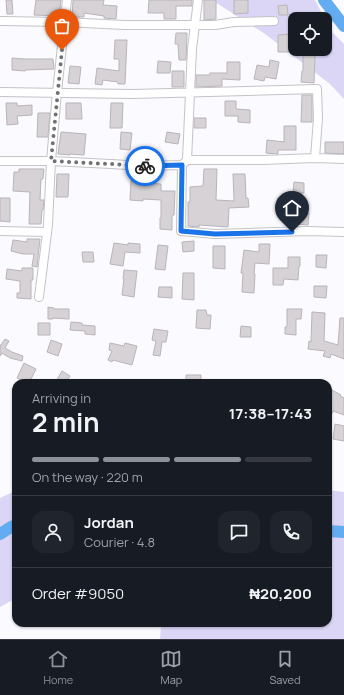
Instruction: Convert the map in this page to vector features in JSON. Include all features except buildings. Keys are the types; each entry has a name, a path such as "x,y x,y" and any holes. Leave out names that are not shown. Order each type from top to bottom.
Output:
{"street":[{"path":"39,297 47,232 51,161 67,0"},
{"path":"198,0 192,49 181,231 215,234 308,231 344,232"},
{"path":"0,21 124,25 215,25 234,22 274,21"},
{"path":"0,92 132,94 317,89 318,118 315,158"},
{"path":"0,161 51,161 143,166 315,158 344,159"},
{"path":"0,231 47,232"}],"shaded area":[{"path":"197,0 315,0 321,12 288,12 288,52 265,34 218,4"},
{"path":"332,31 344,44 344,99 330,84 294,56 332,56"},
{"path":"332,490 344,492 344,639 160,639 161,627 332,627"},
{"path":"12,492 12,600 0,607 0,498"}],"waterway":[{"path":"324,0 344,26"},
{"path":"0,534 12,527"},
{"path":"332,531 344,532"}],"way so far":[{"path":"62,50 51,161 145,166"}],"route":[{"path":"145,166 182,165 181,231 215,234 292,232"}]}
